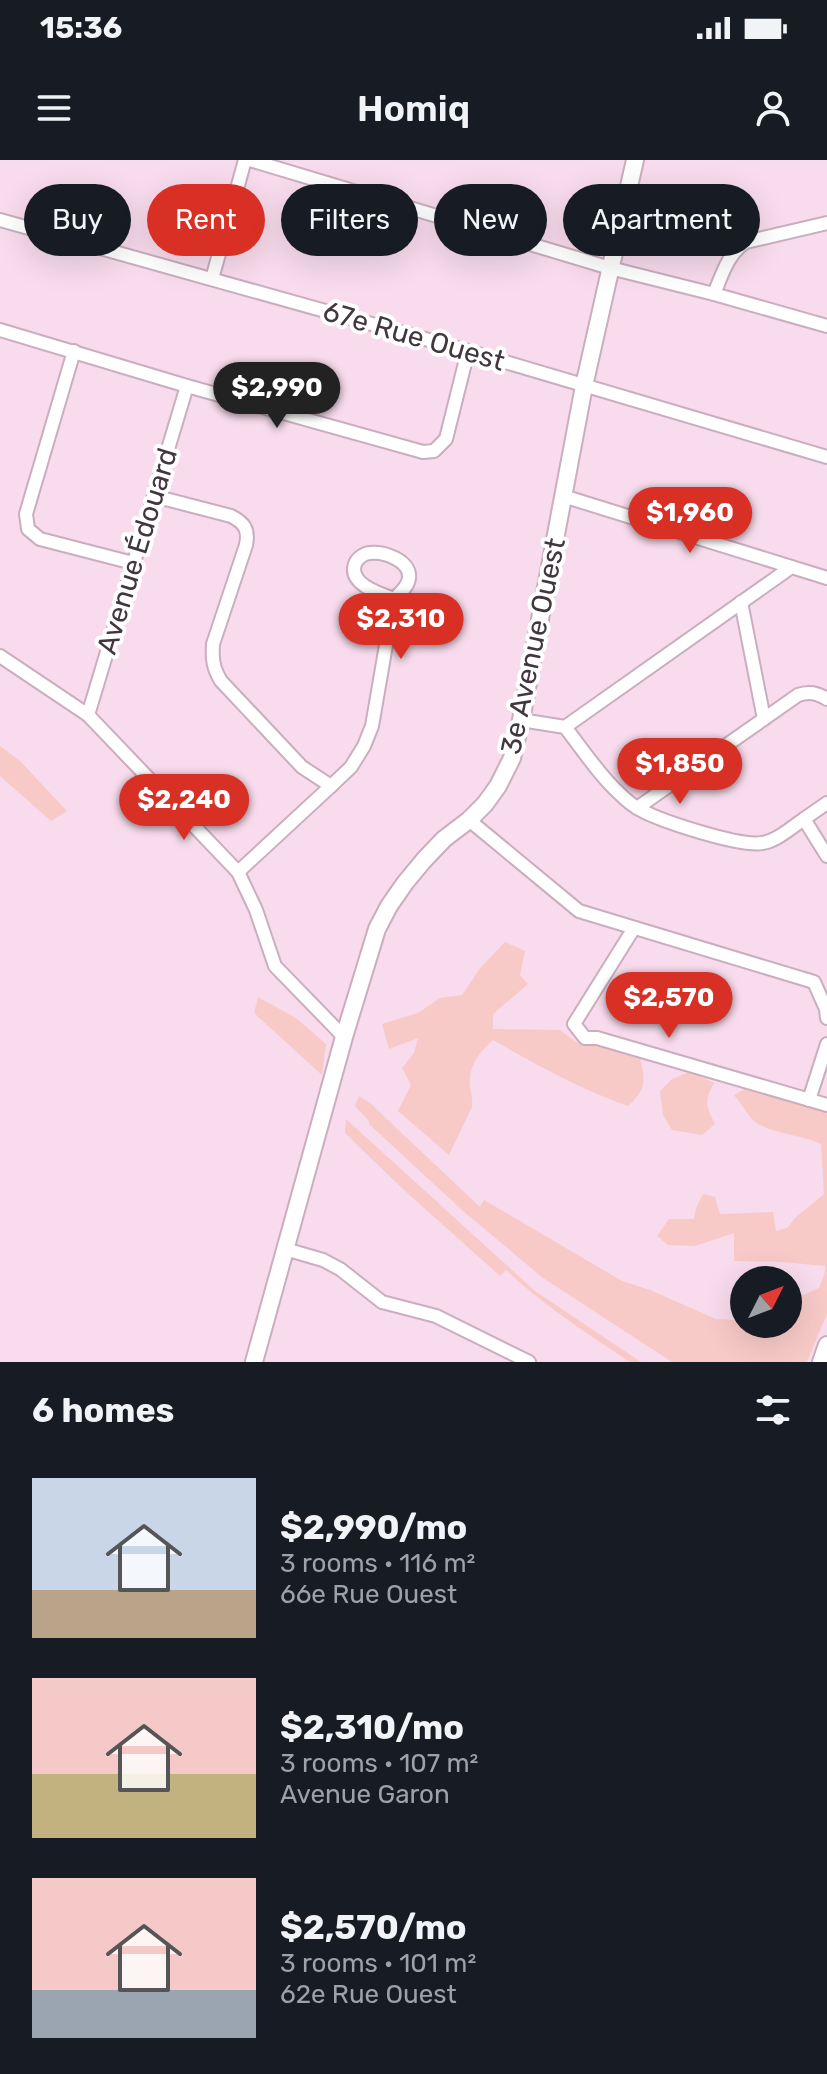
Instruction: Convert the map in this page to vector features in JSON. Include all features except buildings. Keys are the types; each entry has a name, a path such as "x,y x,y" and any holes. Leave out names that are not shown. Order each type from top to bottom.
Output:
{"street":[{"path":"212,279 248,160 610,268 827,326"},
{"name":"3e Avenue Ouest","path":"254,1362 377,929 389,906 424,860 485,804 512,758 584,386 635,160"},
{"name":"67e Rue Ouest","path":"0,220 468,351 827,457"},
{"path":"714,294 731,255 746,242 827,223"},
{"path":"0,330 423,452 434,451 446,439 468,351"},
{"path":"74,351 26,514 28,529 40,539 133,563"},
{"name":"Avenue Édouard","path":"88,715 187,386"},
{"path":"154,496 231,516 247,528 246,545 213,644 214,669 221,681 302,767 331,786"},
{"path":"563,496 827,578"},
{"path":"238,872 351,767 372,726 394,599 409,579 408,571 394,557 369,553 360,557 355,563 358,579 365,586 394,599"},
{"path":"565,727 790,568"},
{"path":"741,602 764,719"},
{"path":"0,656 88,715 238,872 256,910 275,966 344,1037"},
{"path":"637,808 798,695 806,692 827,699"},
{"path":"521,720 565,727 619,794 637,808 713,835 748,843 772,841 827,803"},
{"path":"804,819 827,856"},
{"path":"469,820 579,911 814,982 827,1018"},
{"path":"634,928 574,1024 585,1038 597,1038 827,1105"},
{"path":"809,1100 827,1044"},
{"path":"285,1249 323,1260 340,1269 382,1302 436,1316 529,1362"},
{"path":"821,1362 827,1345"}],"shaded area":[{"path":"0,746 20,761 67,811 51,821 0,776"},
{"path":"505,942 525,951 520,975 528,984 493,1014 493,1029 560,1030 576,1042 639,1055 643,1071 642,1089 628,1106 575,1084 493,1040 473,1066 470,1079 472,1107 449,1155 398,1111 411,1085 402,1068 414,1053 418,1038 389,1049 382,1024 418,1013 440,998 462,995 481,967"},
{"path":"258,997 296,1018 326,1044 322,1075 254,1013"},
{"path":"691,1071 714,1083 707,1104 715,1124 702,1135 672,1130 663,1115 660,1091 672,1079"},
{"path":"750,1086 827,1106 827,1314 807,1362 672,1362 543,1278 463,1211 369,1124 355,1106 359,1096 370,1103 480,1207 484,1200 622,1281 716,1319 730,1320 730,1338 802,1338 802,1296 819,1288 825,1266 734,1261 734,1233 695,1246 668,1245 657,1236 669,1219 694,1219 703,1194 715,1197 720,1214 773,1212 776,1231 787,1228 824,1194 821,1144 760,1125 734,1095"},
{"path":"346,1119 535,1291 641,1362 630,1362 582,1330 506,1270 500,1276 345,1133"}]}
